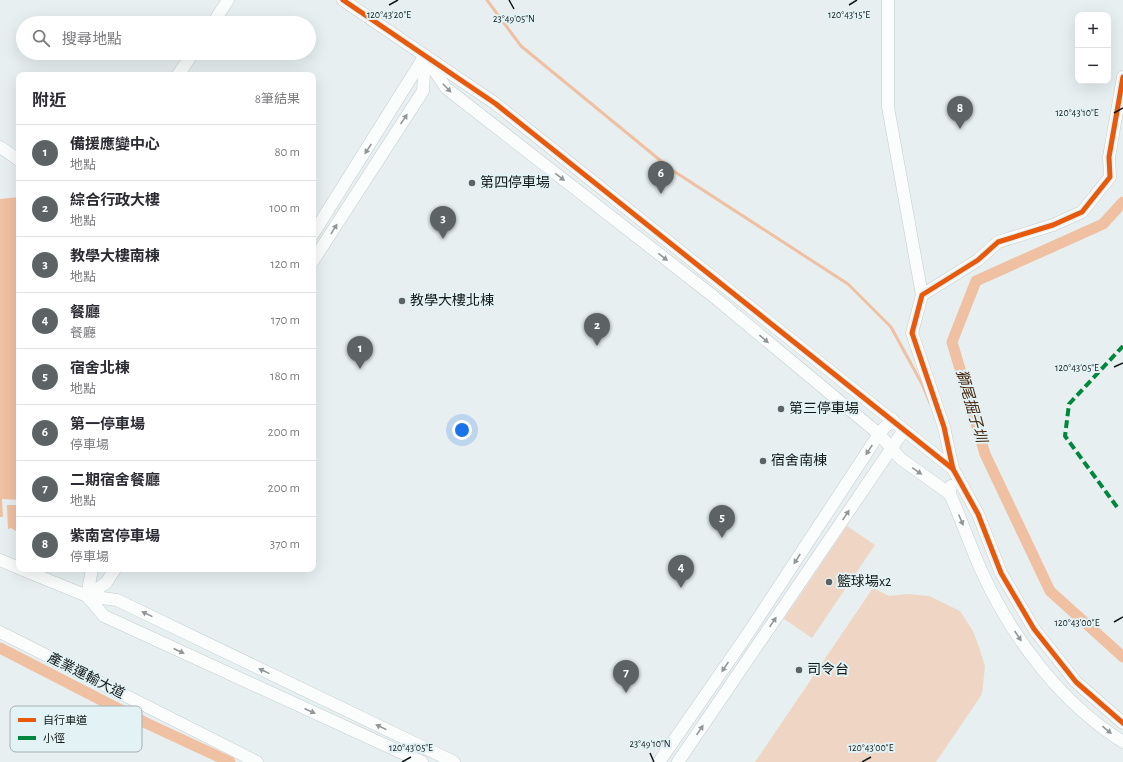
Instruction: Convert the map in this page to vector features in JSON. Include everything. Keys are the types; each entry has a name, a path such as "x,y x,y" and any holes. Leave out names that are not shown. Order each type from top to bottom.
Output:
{"street":[{"path":"218,16 228,0"},
{"path":"343,0 496,104 954,469"},
{"path":"888,0 888,107 922,295 912,333 944,427 954,469 978,514 1001,573 1034,629 1076,682 1123,723"},
{"path":"316,229 425,56"},
{"path":"316,257 423,91 425,56"},
{"path":"425,56 446,88 713,296 879,434 901,459 950,494"},
{"path":"180,72 188,60"},
{"path":"922,295 978,260 998,242 1053,225 1082,212 1110,177 1109,157 1123,77"},
{"path":"0,147 16,158"},
{"path":"659,762 742,641 879,434 892,419"},
{"path":"678,762 904,430"},
{"path":"954,469 950,494 982,571 1009,623 1034,659 1060,689 1086,713 1123,742"},
{"path":"0,560 16,567"},
{"path":"27,572 87,596 117,600 454,762"},
{"path":"87,596 91,572"},
{"path":"87,596 106,583 113,572"},
{"path":"87,596 104,616 422,762"},
{"path":"160,643 167,624"},
{"name":"產業運輸大道","path":"0,632 257,762"},
{"path":"289,702 294,685"},
{"path":"391,748 396,734"}],"shaded area":[{"path":"16,197 16,500 2,499 3,517 0,517 0,199"},
{"path":"7,505 16,505 16,531 11,528 8,529"},
{"name":"籃球場x2","path":"847,526 875,545 812,638 784,619"},
{"path":"873,588 889,596 907,594 929,596 960,611 973,631 979,647 985,666 982,694 936,762 755,762"}],"waterway":[{"path":"487,0 521,46 672,170 848,284 891,327 922,384 930,403"},
{"name":"獅尾掘子圳","path":"1123,202 1103,224 976,281 952,342 985,454 1050,591 1123,657"},
{"path":"0,648 113,706"},
{"path":"142,721 230,762"}],"marked path":[{"path":"1117,507 1065,436 1069,404 1123,346"}],"cycle path":[{"path":"343,0 496,104 953,469"},
{"path":"1123,77 1109,157 1110,177 1082,212 1053,225 998,242 978,260 922,295 912,333 944,427 953,469 978,514 1001,573 1034,629 1076,682 1123,723"}],"place":[{"name":"紫南宮停車場","path":"960,129"},
{"name":"第四停車場","path":"472,183"},
{"name":"第一停車場","path":"661,194"},
{"name":"教學大樓南棟","path":"443,239"},
{"name":"教學大樓北棟","path":"402,301"},
{"name":"綜合行政大樓","path":"597,346"},
{"name":"備援應變中心","path":"360,369"},
{"name":"第三停車場","path":"781,409"},
{"name":"宿舍南棟","path":"763,461"},
{"name":"宿舍北棟","path":"722,538"},
{"name":"籃球場x2","path":"829,582"},
{"name":"餐廳","path":"681,588"},
{"name":"司令台","path":"799,670"},
{"name":"二期宿舍餐廳","path":"626,693"}]}
